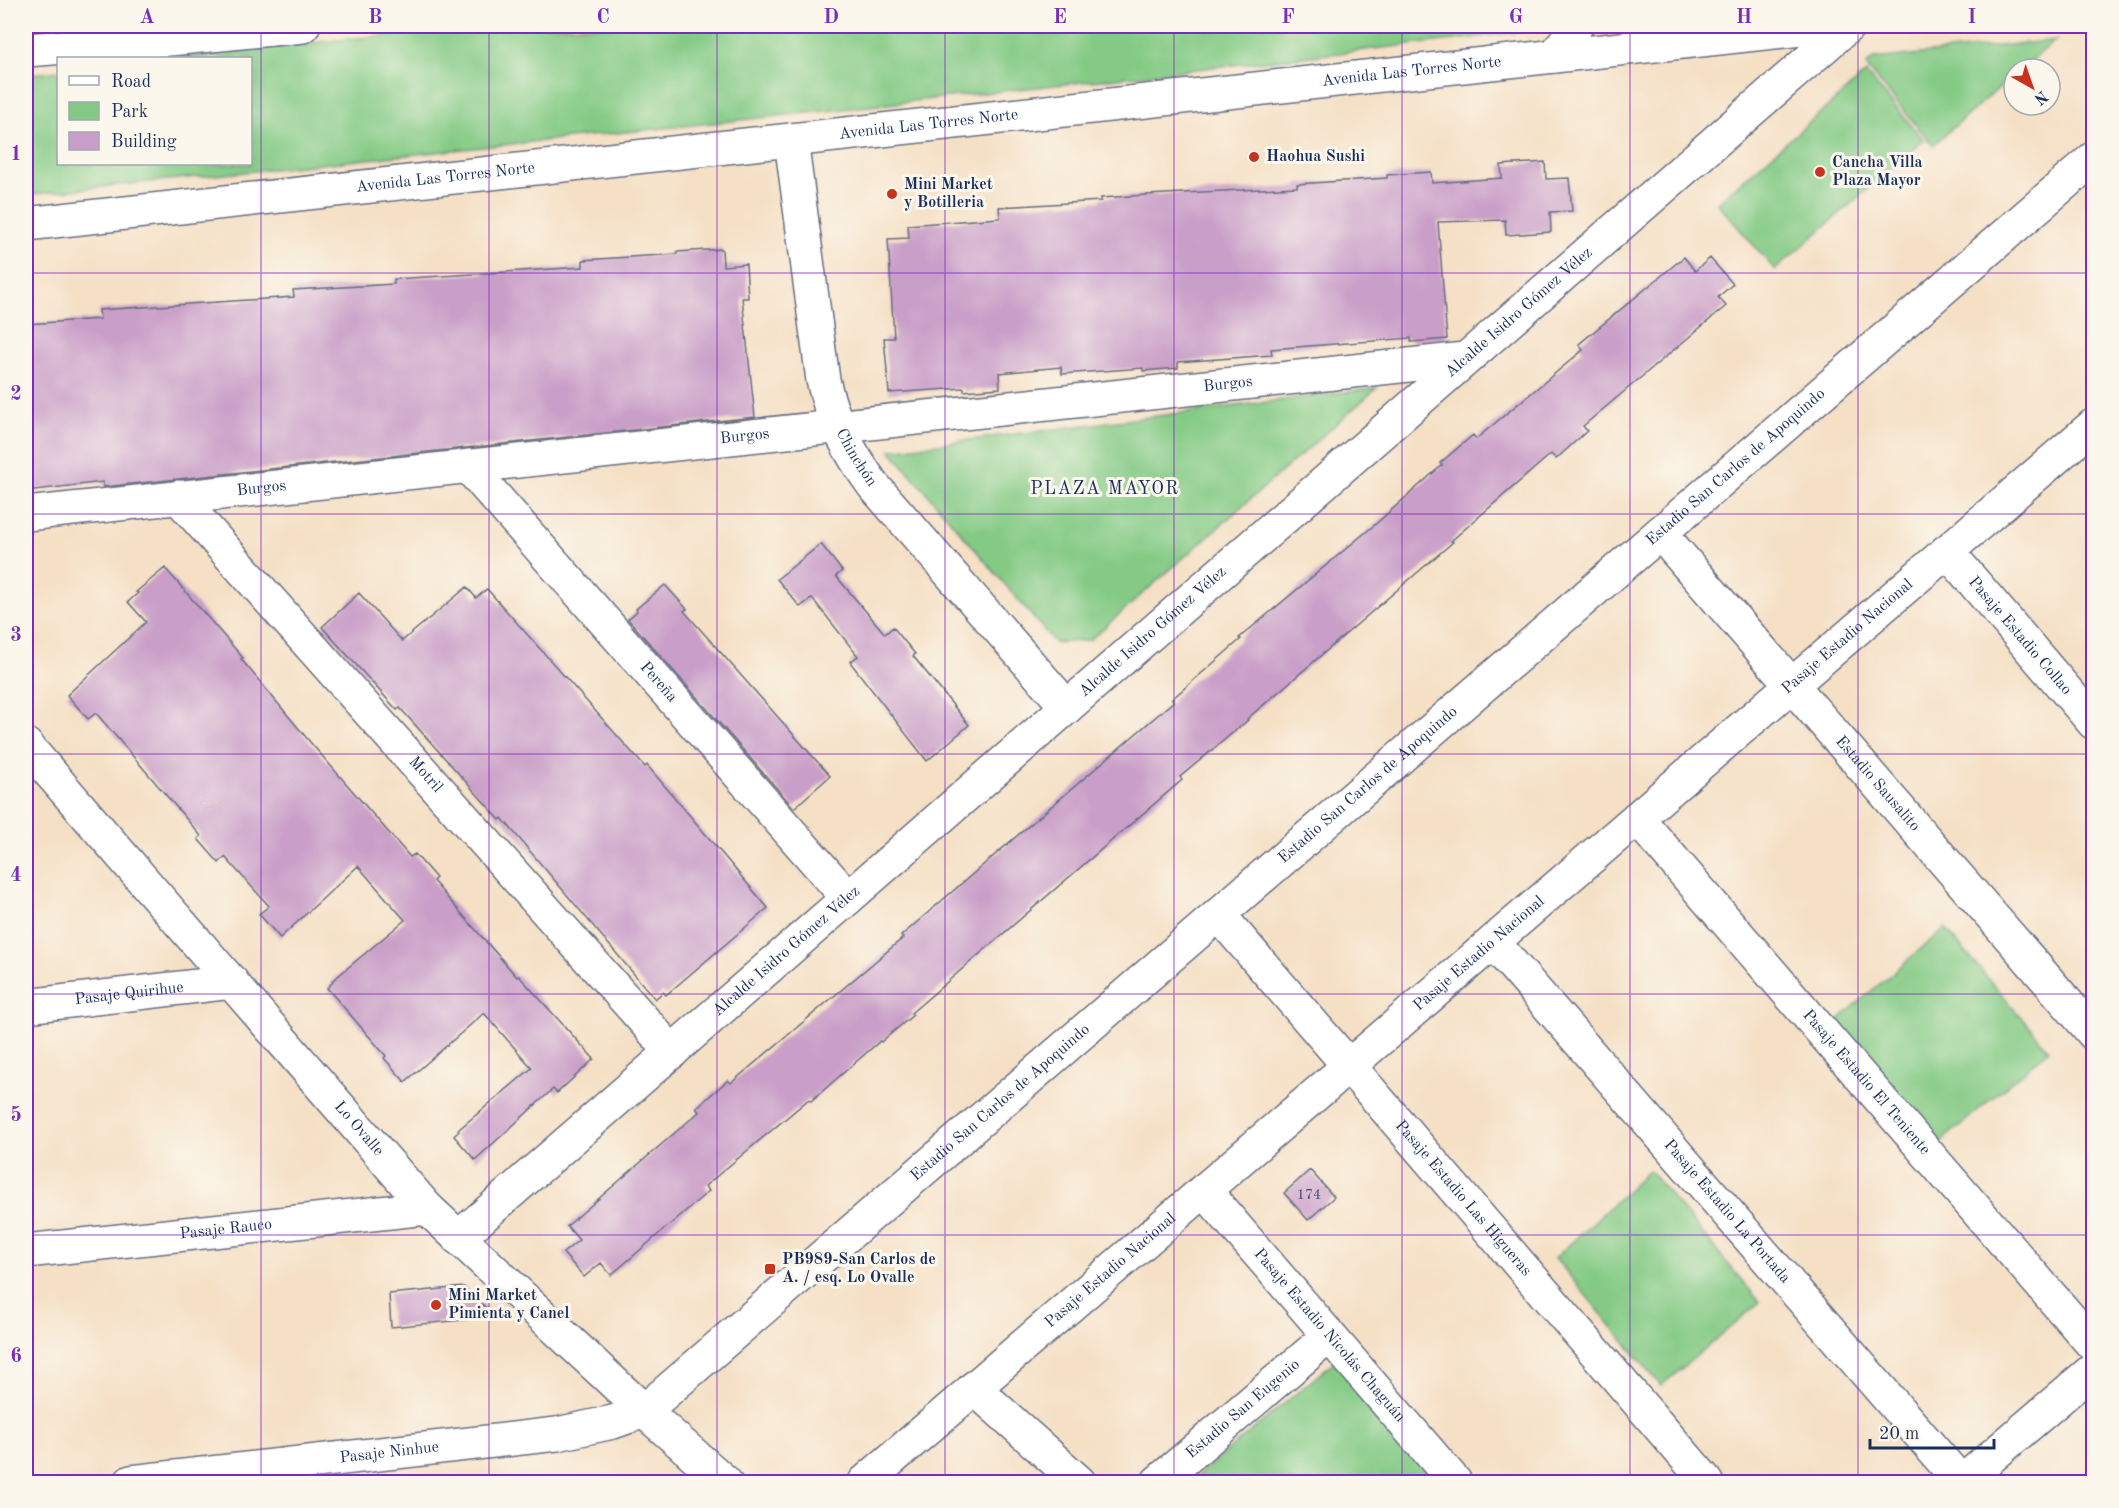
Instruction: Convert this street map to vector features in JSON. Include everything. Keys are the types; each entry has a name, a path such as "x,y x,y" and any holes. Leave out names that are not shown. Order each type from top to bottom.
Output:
{"street":[{"path":"26,50 169,32 303,26"},
{"path":"1555,56 1576,26"},
{"name":"Avenida Las Torres Norte","path":"26,224 1829,26"},
{"name":"Alcalde Isidro Gómez Vélez","path":"458,1238 1848,26"},
{"name":"Chinchón","path":"791,140 823,380 828,404 837,426 853,457 873,485 1067,707"},
{"name":"Estadio San Carlos de Apoquindo","path":"644,1411 2094,158"},
{"name":"Burgos","path":"26,514 1465,359"},
{"name":"Pasaje Estadio Nacional","path":"864,1482 2092,429"},
{"name":"Pereña","path":"468,466 848,898"},
{"name":"Motril","path":"178,497 672,1052"},
{"name":"Estadio Sausalito","path":"1660,533 2094,1034"},
{"name":"Pasaje Estadio Collao","path":"1947,551 2094,723"},
{"name":"Lo Ovalle","path":"29,754 232,982 426,1208 644,1411 725,1482"},
{"name":"Pasaje Estadio El Teniente","path":"1636,818 2094,1346"},
{"name":"Pasaje Estadio Las Higueras","path":"1219,915 1707,1482"},
{"name":"Pasaje Estadio La Portada","path":"1493,942 1962,1482"},
{"name":"Pasaje Quirihue","path":"26,1006 232,982"},
{"name":"Pasaje Estadio Nicolás Chaguán","path":"1204,1190 1455,1482"},
{"name":"Pasaje Rauco","path":"26,1251 426,1208"},
{"name":"Estadio San Eugenio","path":"1158,1482 1329,1336"},
{"path":"1962,1482 2094,1369"},
{"path":"974,1389 1079,1482"},
{"name":"Pasaje Ninhue","path":"131,1482 557,1434 613,1422 644,1411"}],"green space":[{"path":"470,26 1577,26 817,112 26,195 26,75 57,71 57,165 252,165 252,57 181,57"},
{"path":"2056,40 2035,57 2002,57 2002,85 1933,145 1866,66 1873,59"},
{"name":"Cancha Villa Plaza Mayor","path":"1866,73 1924,140 1775,270 1717,203"},
{"path":"1377,388 1090,640 1055,643 890,450"},
{"path":"1945,928 2049,1050 1936,1146 1832,1025"},
{"path":"1649,1170 1760,1302 1661,1386 1555,1258"},
{"path":"1335,1361 1438,1482 1190,1482"}],"building":[{"path":"1545,162 1546,179 1569,178 1572,211 1550,212 1551,232 1506,235 1505,220 1438,222 1447,339 1411,342 1411,338 1271,349 1272,355 1178,362 1178,368 1143,371 1143,368 1062,374 1061,367 999,373 1000,388 889,393 884,338 894,338 888,239 909,238 908,225 1000,218 999,207 1101,201 1101,198 1297,187 1297,184 1387,178 1387,175 1431,172 1432,183 1502,178 1501,165"},
{"path":"722,249 723,266 746,264 748,298 742,298 755,417 103,487 103,482 26,491 26,324 100,319 99,310 294,297 293,290 394,284 394,279 583,267 583,260"},
{"path":"1684,257 1695,271 1710,258 1733,284 1718,297 1726,306 1583,426 1587,431 1556,459 1551,454 1451,541 1453,542 1180,777 1182,780 911,1013 913,1015 705,1186 709,1191 611,1275 601,1263 584,1277 563,1253 579,1240 567,1226 699,1112 696,1108 728,1080 731,1083 903,938 901,936 1174,701 1172,699 1241,639 1239,638 1378,522 1473,435 1476,439 1583,350 1579,344"},
{"path":"821,544 842,571 836,576 885,634 893,627 915,654 913,656 969,725 927,761 850,662 858,656 812,598 800,607 777,579"},
{"path":"165,568 243,658 241,659 310,742 410,857 415,854 436,878 433,881 517,977 519,976 594,1059 557,1093 553,1089 475,1160 454,1136 458,1130 532,1068 484,1013 405,1082 384,1058 386,1056 327,988 332,981 405,920 358,866 280,938 259,914 269,906 225,857 219,863 198,839 201,836 96,713 88,719 67,695 146,622 128,602 138,593 136,592"},
{"path":"665,585 687,609 684,611 830,776 794,808 628,619 637,611 636,609"},
{"path":"467,587 476,598 487,589 645,767 647,765 768,908 666,995 663,992 655,999 502,818 500,820 400,708 397,710 322,627 359,593 402,641"},
{"path":"1310,1170 1334,1197 1308,1220 1284,1193"},
{"name":"Mini Market Pimienta y Canel","path":"464,1287 495,1317 391,1327 389,1294"}],"place":[{"name":"Haohua Sushi","path":"1254,157"},
{"name":"Cancha Villa Plaza Mayor","path":"1820,172"},
{"name":"Mini Market y Botilleria","path":"892,194"},
{"name":"PB989-San Carlos de A. / esq. Lo Ovalle","path":"770,1269"},
{"name":"Mini Market Pimienta y Canel","path":"436,1305"}],"district":[{"name":"PLAZA MAYOR","path":"1105,489"}]}
